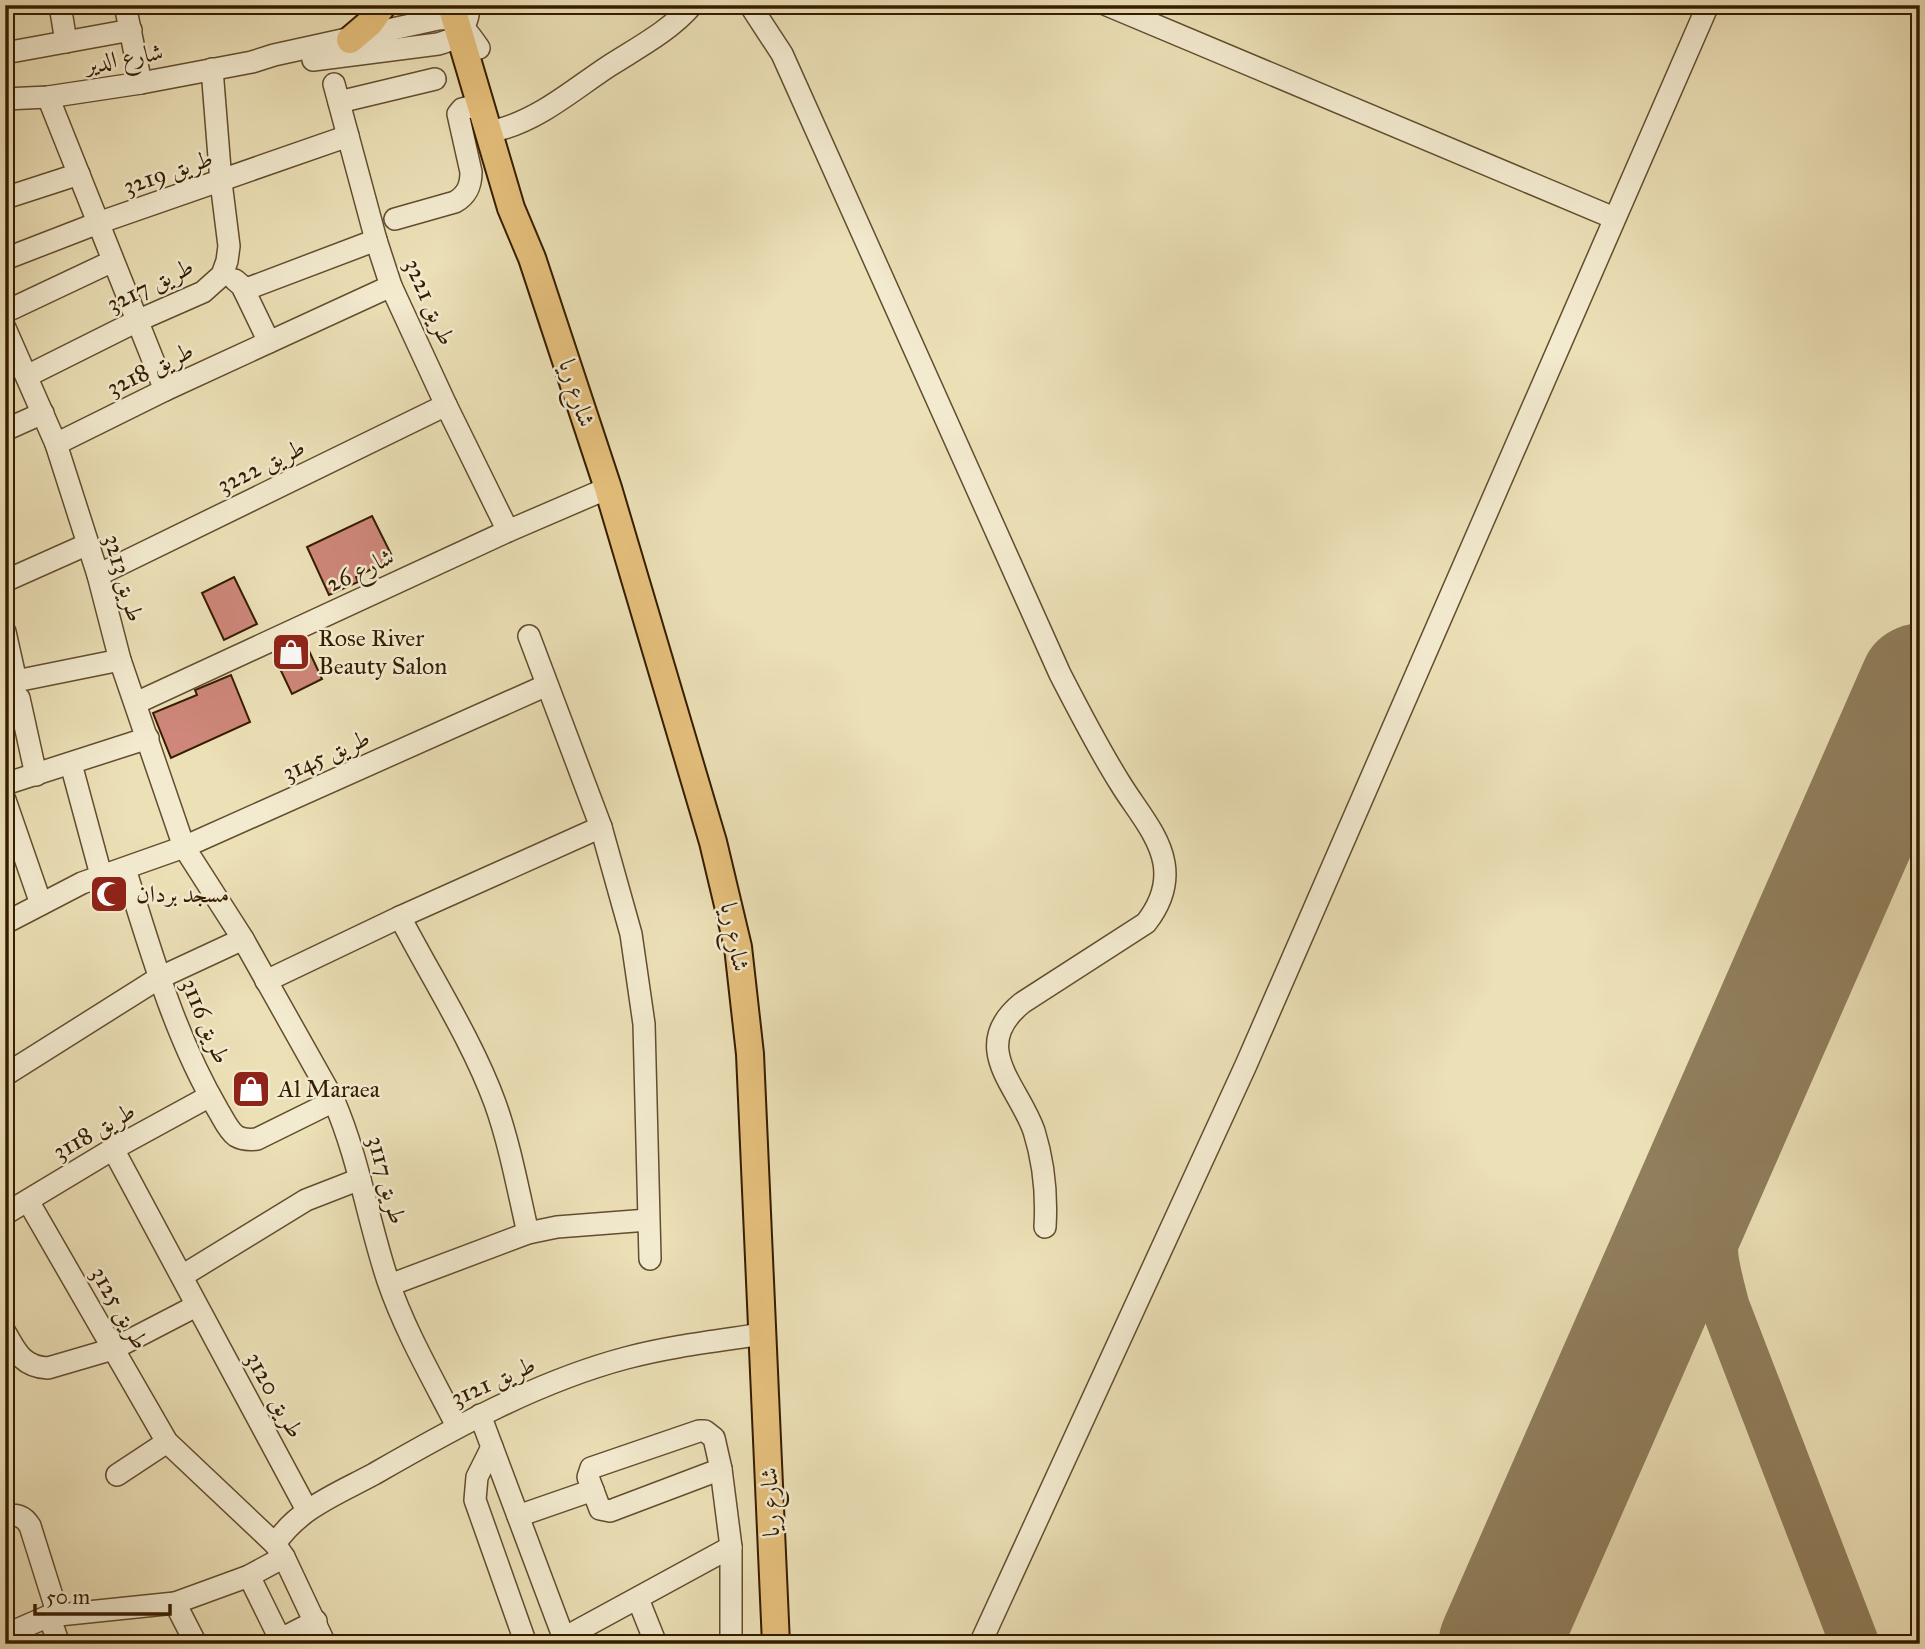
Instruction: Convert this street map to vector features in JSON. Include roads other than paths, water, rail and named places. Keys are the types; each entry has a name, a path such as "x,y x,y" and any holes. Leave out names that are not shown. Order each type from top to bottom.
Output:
{"main road":[{"path":"350,40 370,23 383,5"},
{"name":"شارع ريا","path":"464,22 501,129 528,226 532,258"},
{"name":"شارع ريا","path":"464,22 479,105 511,208 532,258 608,488 716,853 738,947 750,1054 776,1644"}],"street":[{"path":"60,5 66,42"},
{"path":"125,5 141,83"},
{"path":"501,129 517,125 545,110 673,24 692,5"},
{"path":"750,5 782,54 1060,674 1103,755 1162,853 1164,888 1156,909 1146,923 1022,1003 1012,1012 999,1035 997,1048 1003,1074 1024,1107 1040,1153 1047,1202 1045,1227"},
{"path":"1107,5 1614,218"},
{"path":"980,1644 1246,1065 1708,5"},
{"name":"شارع الدير","path":"5,99 48,97 141,83 252,62 438,19 464,22 453,40 438,44 275,63 252,62"},
{"path":"5,53 131,30"},
{"name":"طريق 3217","path":"18,374 203,292 222,275 229,246 212,69"},
{"name":"طريق 3221","path":"435,79 337,93 391,286 508,531"},
{"path":"48,97 165,390"},
{"path":"395,219 463,197 471,181 471,172 458,114 462,109 479,105"},
{"name":"طريق 3219","path":"5,259 98,223 348,136"},
{"path":"5,198 79,174"},
{"path":"244,290 376,240"},
{"path":"5,312 113,261"},
{"path":"222,275 237,281 244,290 269,342"},
{"name":"طريق 3218","path":"55,444 391,286"},
{"name":"طريق 3213","path":"5,328 18,374 43,413 55,444 99,575 120,660 184,847"},
{"name":"طريق 3222","path":"99,575 446,405"},
{"path":"5,430 43,413"},
{"name":"شارع 26","path":"136,703 508,531 608,488"},
{"path":"5,581 88,544"},
{"path":"5,632 16,681 120,660"},
{"path":"528,636 601,827 631,934 644,1024 650,1259"},
{"name":"طريق 3145","path":"5,923 102,875 184,847 547,685"},
{"path":"19,698 36,775"},
{"path":"5,784 148,738"},
{"path":"71,764 102,875"},
{"path":"5,800 40,904"},
{"path":"267,981 400,917 601,827"},
{"name":"طريق 3117","path":"184,847 243,939 334,1101 346,1129 390,1285 404,1321 457,1426"},
{"name":"طريق 3116","path":"125,869 169,1005 210,1096 237,1137 257,1139 334,1101"},
{"path":"400,917 469,1046 495,1103 528,1233"},
{"name":"طريق 3116","path":"5,1075 159,978 243,939"},
{"name":"طريق 3118","path":"5,1214 113,1149 210,1096"},
{"name":"طريق 3120","path":"113,1149 307,1510"},
{"path":"181,1276 306,1200 360,1179"},
{"name":"طريق 3125","path":"28,1201 167,1442 280,1551 325,1644"},
{"path":"390,1285 528,1233 557,1227 648,1220"},
{"path":"5,1332 19,1357 27,1364 48,1368 113,1349 196,1306"},
{"name":"طريق 3121","path":"280,1551 284,1531 307,1510 480,1415 568,1376 626,1358 685,1345 763,1334"},
{"path":"480,1415 565,1641 731,1547"},
{"path":"721,1469 610,1511 600,1509 588,1477 591,1468 699,1431 705,1431 715,1438 721,1469 731,1547 731,1644"},
{"path":"117,1475 167,1442"},
{"path":"492,1447 477,1477 475,1500 526,1644"},
{"path":"518,1516 593,1490"},
{"path":"5,1517 22,1517 30,1526 60,1644"},
{"path":"9,1638 54,1615 175,1603 248,1576 280,1551"},
{"path":"248,1576 275,1641 316,1621"},
{"path":"638,1599 656,1644"},
{"path":"175,1603 196,1644"}],"place":[{"name":"Rose River Beauty Salon","path":"291,652"},
{"name":"مسجد بردان","path":"109,894"},
{"name":"Al Maraea","path":"251,1089"}]}
